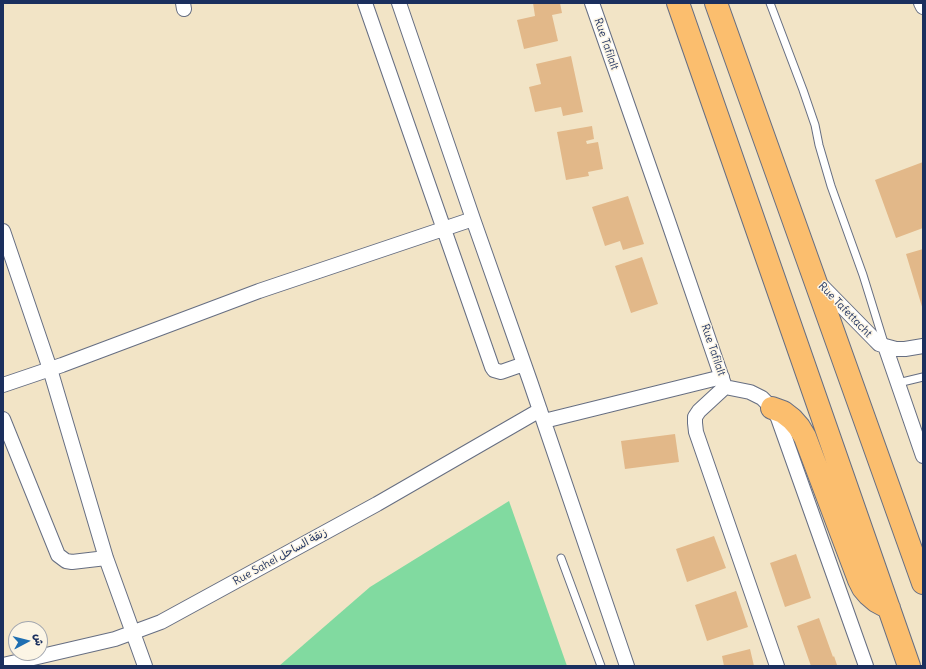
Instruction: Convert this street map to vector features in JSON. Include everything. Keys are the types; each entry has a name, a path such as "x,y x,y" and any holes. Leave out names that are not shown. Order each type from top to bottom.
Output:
{"highway":[{"path":"678,3 909,666"},
{"path":"716,3 923,583"},
{"path":"772,408 782,412 792,419 805,437 859,580 869,595 888,608"}],"street":[{"path":"364,3 492,367 494,370 501,372 524,364"},
{"path":"399,3 542,415 627,666"},
{"name":"Rue Tafilalt","path":"592,3 724,382 762,398 772,408 778,418 866,666"},
{"path":"921,3 923,7"},
{"path":"3,385 259,291 473,218"},
{"path":"3,231 50,369 106,558 134,632 145,666"},
{"name":"Rue Tafettacht","path":"814,278 879,344 896,349 923,346"},
{"path":"885,346 923,456"},
{"path":"724,382 698,411 695,417 696,432 777,666"},
{"name":"Rue Sahel زنقة الساحل","path":"3,665 115,639 160,622 542,415 724,382"},
{"path":"3,419 58,555 66,561 72,562 106,558"}],"lane":[{"path":"770,3 815,125 819,145 831,186 863,275 885,346"},
{"path":"898,383 923,377"},
{"path":"561,558 601,666"}],"green space":[{"path":"509,501 567,666 279,666 370,587"}],"building":[{"path":"533,3 560,3 562,13 552,15 558,41 524,49 517,20 535,16"},
{"path":"571,56 583,112 563,116 561,107 535,112 529,87 541,84 536,64"},
{"path":"592,126 594,139 586,141 587,144 598,142 603,169 588,172 589,176 566,180 557,132"},
{"path":"923,162 923,228 896,238 875,180"},
{"path":"628,196 644,244 623,250 620,241 605,246 592,207"},
{"path":"923,249 923,310 906,254"},
{"path":"642,257 658,304 631,313 615,266"},
{"path":"675,434 679,462 625,469 621,441"},
{"path":"714,536 726,568 687,582 676,549"},
{"path":"796,554 811,598 785,607 770,563"},
{"path":"736,591 748,627 707,641 695,605"},
{"path":"819,618 837,665 811,666 797,626"},
{"path":"750,649 754,666 724,666 722,656"}]}
